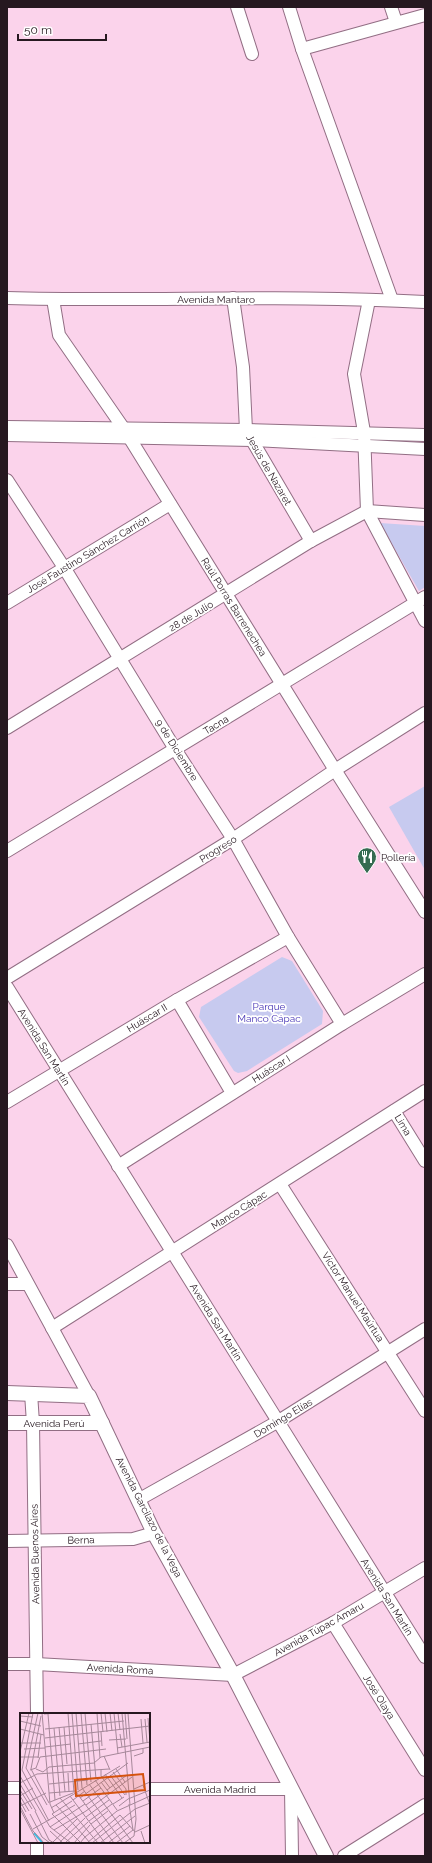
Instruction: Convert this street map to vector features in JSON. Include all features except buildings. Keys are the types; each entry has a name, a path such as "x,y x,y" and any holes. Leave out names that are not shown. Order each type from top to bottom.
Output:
{"street":[{"path":"237,7 252,54"},
{"path":"289,7 302,49 392,300"},
{"path":"392,7 396,22"},
{"path":"302,49 425,15"},
{"name":"Avenida Mantaro","path":"7,298 232,298 392,300 425,302"},
{"name":"Jesús de Nazaret","path":"232,298 243,367 246,430 311,541"},
{"name":"Raúl Porras Barrenechea","path":"53,299 59,335 127,433 282,685 425,912"},
{"path":"369,300 354,374 364,432 367,511 420,601 425,621"},
{"path":"7,427 425,449"},
{"path":"7,435 246,430 364,432 425,435"},
{"name":"9 de Diciembre","path":"7,480 65,569 175,749 234,839 288,937 342,1024"},
{"name":"José Faustino Sánchez Carrión","path":"7,604 170,504"},
{"path":"367,511 425,515"},
{"name":"28 de Julio","path":"7,728 311,541 367,511"},
{"name":"Tacna","path":"7,851 420,601"},
{"name":"Progreso","path":"7,978 234,839 335,770 425,714"},
{"name":"Huáscar II","path":"7,1102 177,1000 288,937"},
{"name":"Huáscar I","path":"118,1166 342,1024 425,974"},
{"name":"Avenida San Martín","path":"7,987 425,1657"},
{"path":"177,1000 232,1093"},
{"name":"Manco Cápac","path":"52,1328 394,1110 425,1092"},
{"name":"Lima","path":"394,1110 425,1161"},
{"name":"Víctor Manuel Maúrtua","path":"280,1184 425,1411"},
{"name":"Avenida Garcilazo de la Vega","path":"7,1245 11,1259 28,1284 89,1396 154,1533 233,1675 326,1856"},
{"path":"7,1284 28,1284"},
{"name":"Domingo Elías","path":"138,1500 277,1422 425,1329"},
{"path":"7,1393 89,1396"},
{"name":"Avenida Buenos Aires","path":"31,1394 33,1423 37,1713"},
{"name":"Avenida Perú","path":"7,1423 102,1423"},
{"name":"Berna","path":"7,1541 133,1539 154,1533"},
{"name":"Avenida Túpac Amaru","path":"233,1675 333,1623 425,1568"},
{"name":"José Olaya","path":"333,1623 425,1770"},
{"name":"Avenida Roma","path":"7,1664 36,1664 233,1675"},
{"path":"7,1788 20,1788"},
{"name":"Avenida Madrid","path":"150,1789 291,1789"},
{"path":"291,1789 292,1856"},
{"path":"344,1856 425,1805"},
{"path":"37,1843 37,1856"}],"green space":[{"path":"380,523 425,526 425,587 419,591"},
{"path":"425,786 425,870 389,807"},
{"name":"Parque Manco Cápac","path":"282,957 292,961 323,1011 322,1024 247,1071 238,1073 234,1071 199,1017 201,1007"}],"place":[{"name":"Pollería","path":"367,874"}]}
